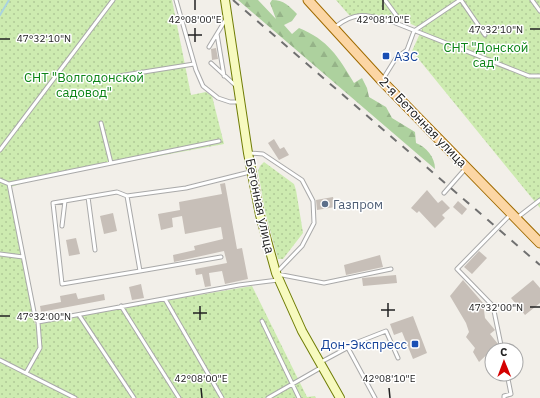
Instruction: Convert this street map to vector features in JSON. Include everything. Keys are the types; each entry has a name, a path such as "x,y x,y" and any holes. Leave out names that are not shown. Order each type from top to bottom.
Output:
{"main road":[{"name":"Бетонная улица","path":"225,0 226,19 248,153 260,215 277,276 302,331 340,398"},
{"name":"2-я Бетонная улица","path":"308,0 382,81 515,215 540,243"}],"lane":[{"path":"0,150 112,0"},
{"path":"176,0 194,64 202,86 218,98 230,102 240,102"},
{"path":"385,0 396,15 393,22"},
{"path":"382,81 396,58 407,50 414,31 460,0 485,35"},
{"path":"532,0 540,11"},
{"path":"334,28 346,19 358,14 393,22 529,76 540,76"},
{"path":"209,48 226,19"},
{"path":"218,34 224,76"},
{"path":"211,63 224,76 238,86"},
{"path":"106,78 194,64"},
{"path":"101,123 112,163"},
{"path":"0,180 9,184 219,141"},
{"path":"248,153 263,154 302,180 313,201 314,223 302,246 277,276"},
{"path":"444,192 467,167"},
{"path":"221,256 62,284 53,203 117,192 127,196 186,188 252,172"},
{"path":"9,184 35,317 38,322 40,348 26,373"},
{"path":"127,196 140,271"},
{"path":"88,197 95,250"},
{"path":"500,342 493,306 457,269 515,215 540,200"},
{"path":"62,226 65,201"},
{"path":"0,254 23,257"},
{"path":"38,322 245,284 277,276 324,283 392,269"},
{"path":"165,299 222,398"},
{"path":"120,306 179,398"},
{"path":"79,315 134,398"},
{"path":"262,321 299,398"},
{"path":"268,398 358,342 386,331 398,358"},
{"path":"348,348 375,398"},
{"path":"0,360 75,398"},
{"path":"504,398 504,396 511,394 509,382"}],"green space":[{"name":"СНТ \"Волгодонской садовод\"","path":"0,0 172,0 191,95 206,92 212,96 224,144 39,178 8,188 35,324 168,299 252,286 307,397 315,396 316,398 0,398"},
{"path":"238,0 258,0 276,19 270,3 272,0 283,2 289,6 297,14 292,21 284,25 292,34 299,28 318,38 337,57 354,83 362,78 367,88 369,97 386,107 392,118 415,132 416,143 423,147 432,157 435,169"},
{"name":"СНТ \"Донской сад\"","path":"336,0 540,0 540,208 412,51 422,29 400,19 349,15"},
{"path":"264,162 294,184 296,190 303,233 283,259 278,259 265,211 258,171"}],"building":[{"path":"216,48 218,59 212,60 211,49"},
{"path":"274,139 280,149 284,147 289,155 279,160 268,143"},
{"path":"225,183 237,249 242,248 248,279 225,284 222,271 209,273 211,286 205,287 202,274 196,275 195,269 227,263 224,251 174,262 173,255 195,250 194,246 223,239 221,227 185,234 182,216 172,218 173,227 161,230 158,214 180,210 179,202 222,194 220,184"},
{"path":"427,190 438,203 442,200 450,208 442,215 445,218 435,228 419,211 417,213 411,208"},
{"name":"Газпром","path":"333,197 335,207 317,210 316,200"},
{"path":"458,201 467,209 462,215 453,207"},
{"path":"113,213 117,231 104,234 100,216"},
{"path":"76,238 80,254 69,256 66,240"},
{"path":"479,251 487,258 472,274 464,267"},
{"path":"380,255 383,267 346,275 344,265"},
{"path":"396,275 397,283 363,286 362,278"},
{"path":"463,280 483,303 485,318 495,330 490,334 496,342 484,342 484,357 479,362 473,352 475,348 466,337 469,332 466,323 450,296"},
{"path":"533,280 540,288 540,303 525,315 511,298"},
{"path":"141,284 144,298 132,300 129,287"},
{"path":"76,293 78,299 104,294 105,300 41,312 40,306 61,302 60,296"},
{"name":"Дон-Экспресс","path":"413,316 427,353 413,359 402,332 394,335 390,324"}],"waterway":[{"path":"0,15 9,0"}],"railway":[{"path":"233,0 540,265"}],"place":[{"name":"АЗС","path":"386,56"},
{"name":"Газпром","path":"325,204"},
{"name":"Дон-Экспресс","path":"415,344"}]}
